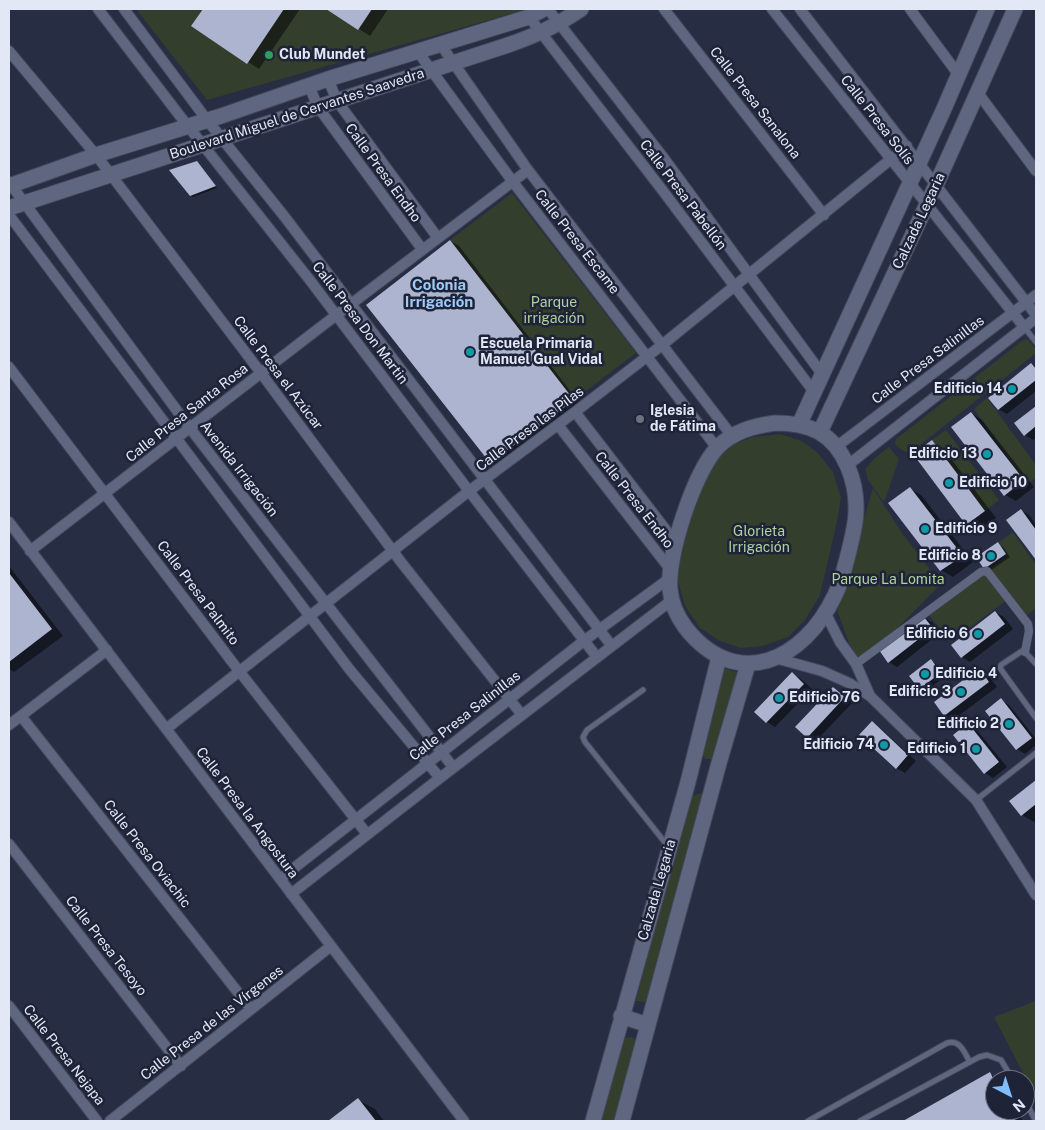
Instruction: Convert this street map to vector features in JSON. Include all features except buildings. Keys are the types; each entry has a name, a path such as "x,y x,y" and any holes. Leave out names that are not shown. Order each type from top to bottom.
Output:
{"main road":[{"name":"Boulevard Miguel de Cervantes Saavedra","path":"10,184 328,79 441,45 529,16 544,9"},
{"name":"Boulevard Miguel de Cervantes Saavedra","path":"9,208 542,33 581,9"},
{"name":"Calzada Legaria","path":"799,425 920,163 954,69 987,9"},
{"name":"Calzada Legaria","path":"820,432 936,185 1015,9"},
{"path":"775,423 799,425 820,432 836,448 848,465 855,491 855,524 835,595 825,612 805,637 775,658 748,664 734,663 719,657 700,644 690,633 682,622 672,600 670,573 676,543 696,482 717,448 732,436 760,425 775,423"},
{"name":"Calzada Legaria","path":"593,1121 688,782 719,657"},
{"name":"Calzada Legaria","path":"622,1121 713,785 748,664"},
{"path":"688,782 713,785"},
{"path":"621,1016 648,1025"}],"street":[{"name":"Calle Presa Don Martin","path":"98,9 337,315 596,656"},
{"name":"Calle Presa Don Martin","path":"124,9 207,120 284,216 611,645"},
{"name":"Calle Presa Pabellón","path":"548,9 663,157 822,374"},
{"name":"Calle Presa Sanalona","path":"664,9 824,215"},
{"name":"Calle Presa Solís","path":"772,9 1024,327"},
{"name":"Calle Presa Solís","path":"800,9 920,163 1036,317"},
{"path":"910,9 954,69"},
{"name":"Calle Presa Pabellón","path":"529,16 664,191 814,392"},
{"name":"Calle Presa Escame","path":"441,45 528,170 732,436"},
{"name":"Calle Presa el Azúcar","path":"9,50 111,174 261,372 392,550 522,715"},
{"name":"Calle Presa Escame","path":"418,52 513,182 717,448"},
{"name":"Calle Presa Endho","path":"328,79 337,101 438,238"},
{"name":"Calle Presa Endho","path":"308,86 318,107 422,249"},
{"path":"978,93 1036,171"},
{"name":"Calle Presa las Pilas","path":"166,729 392,550 662,345 824,215 906,146"},
{"name":"Calle Presa Santa Rosa","path":"30,551 261,372 528,170"},
{"name":"Avenida Irrigación","path":"10,184 190,428 325,604 454,767"},
{"path":"9,215 350,670 440,778"},
{"name":"Calle Presa Salinillas","path":"836,448 1036,295"},
{"path":"848,465 1036,317"},
{"name":"Calle Presa Palmito","path":"9,367 239,671 367,834"},
{"name":"Calle Presa Endho","path":"575,412 676,543"},
{"name":"Calle Presa Endho","path":"558,425 670,573"},
{"name":"Calle Presa la Angostura","path":"9,522 464,1121"},
{"path":"856,664 981,572 987,571 1028,624 1026,652"},
{"name":"Calle Presa Salinillas","path":"280,879 600,630 670,573"},
{"path":"291,894 596,656 672,600"},
{"path":"825,612 840,642 856,664 870,696"},
{"path":"9,725 107,650"},
{"path":"775,658 822,671 849,683 870,696 976,800 1036,895"},
{"name":"Calle Presa Oviachic","path":"21,716 251,1009"},
{"name":"Calle Presa Tesoyo","path":"9,844 180,1066"},
{"name":"Calle Presa de las Vírgenes","path":"110,1121 331,946"},
{"name":"Calle Presa Nejapa","path":"9,1006 98,1121"}],"lane":[{"name":"Calle Presa Solís","path":"1024,327 1036,342"},
{"path":"1036,664 1026,652 1022,652 1001,665 1000,668 1036,718"},
{"path":"643,690 587,730 583,737 621,790 669,847"},
{"path":"976,800 1036,753"},
{"path":"808,1121 952,1041 961,1046 970,1062"},
{"path":"860,1121 970,1062 987,1055 1001,1060 1007,1070"}],"green space":[{"name":"Club Mundet","path":"136,9 528,9 207,100"},
{"name":"Parque irrigación","path":"512,193 636,353 574,400 450,240"},
{"path":"1027,339 1036,349 1036,353 910,453 897,447 896,439 1023,340"},
{"path":"987,398 1036,465 1036,478 1026,484 974,409"},
{"path":"946,430 999,500 985,511 932,440"},
{"name":"Glorieta Irrigación","path":"780,434 802,441 818,453 833,472 841,498 837,522 820,595 805,620 788,637 763,646 741,648 720,641 700,628 685,606 678,581 680,564 690,517 705,476 717,459 735,444 753,437"},
{"path":"889,447 899,459 885,500 883,501 868,480 865,469"},
{"name":"Parque La Lomita","path":"873,488 902,533 941,584 858,668 837,610"},
{"path":"1013,532 1036,565 1036,608 1025,617 988,569 1007,556 999,542"},
{"path":"986,573 1007,600 950,642 929,615"},
{"path":"722,667 742,674 719,759 706,759 701,754"},
{"path":"711,790 646,1002 636,1001 689,797"},
{"path":"1036,1001 1036,1098 1035,1070 1021,1070 994,1017"},
{"path":"632,1037 641,1044 618,1121 597,1121 624,1038"}],"place":[{"name":"Club Mundet","path":"269,55"},
{"name":"Escuela Primaria Manuel Gual Vidal","path":"470,352"},
{"name":"Edificio 14","path":"1012,389"},
{"name":"Iglesia de Fátima","path":"640,419"},
{"name":"Edificio 13","path":"987,454"},
{"name":"Edificio 10","path":"949,483"},
{"name":"Edificio 9","path":"925,529"},
{"name":"Edificio 8","path":"991,556"},
{"name":"Edificio 6","path":"978,634"},
{"name":"Edificio 4","path":"925,674"},
{"name":"Edificio 3","path":"961,692"},
{"name":"Edificio 76","path":"779,698"},
{"name":"Edificio 2","path":"1009,724"},
{"name":"Edificio 74","path":"884,745"},
{"name":"Edificio 1","path":"976,749"}],"district":[{"name":"Colonia Irrigación","path":"439,294"}]}
